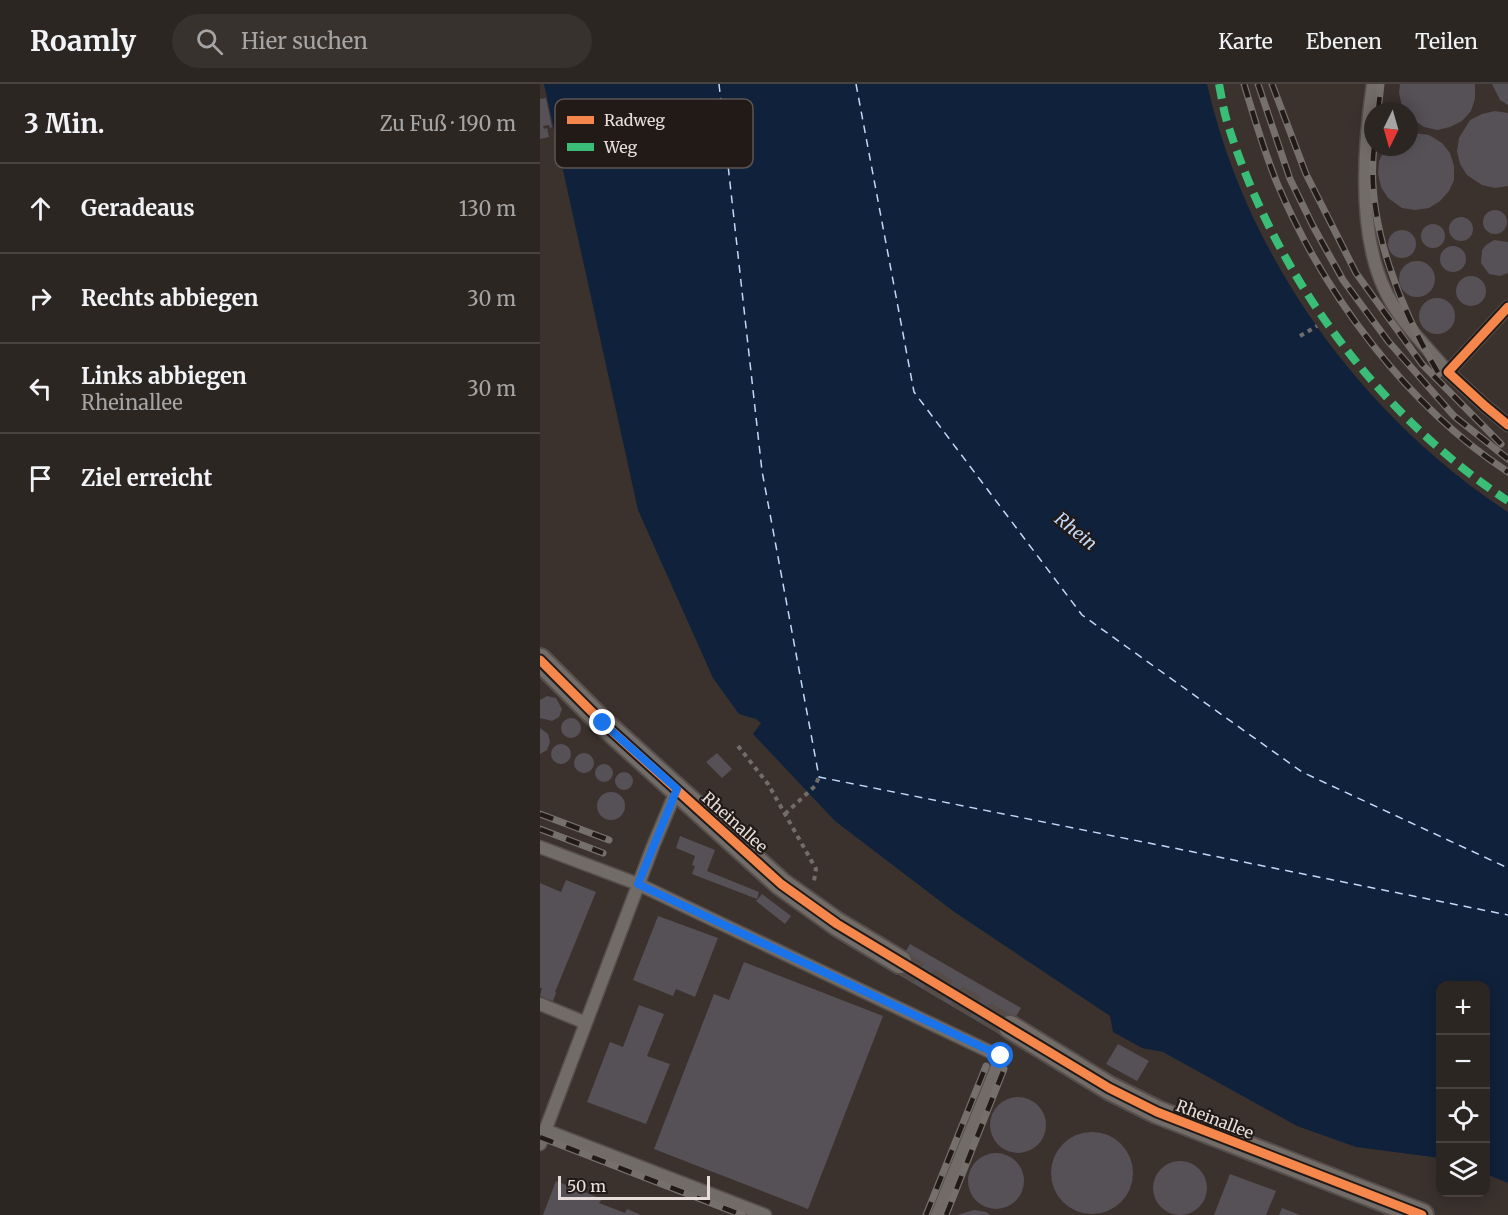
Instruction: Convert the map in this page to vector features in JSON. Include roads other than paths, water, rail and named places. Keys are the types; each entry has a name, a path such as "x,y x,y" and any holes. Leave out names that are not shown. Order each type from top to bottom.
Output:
{"street":[{"name":"Rheinallee","path":"540,660 603,723 781,884 809,905 900,962"},
{"name":"Rheinallee","path":"1010,1027 1109,1088 1157,1112 1422,1215"}],"lane":[{"path":"1373,84 1366,133 1369,236 1374,262 1384,289 1396,310 1448,372 1508,425"},
{"path":"1448,372 1508,307"},
{"path":"540,1144 638,884 677,789"},
{"path":"540,848 638,884 1001,1056 938,1215"},
{"path":"540,1004 586,1023"},
{"path":"545,1130 765,1215"}],"water":[{"name":"Rhein","path":"544,84 1207,84 1225,148 1250,210 1280,269 1317,326 1358,379 1404,428 1454,473 1508,512 1508,1183 1490,1176 1490,981 1436,981 1436,1157 1356,1147 1297,1126 1163,1052 1142,1048 1113,1032 1110,1016 953,911 835,821 753,734 761,723 756,719 739,714 713,678 638,510 563,168 753,168 753,99 555,99 555,134"}],"tunnel":[{"path":"900,962 1010,1027"}],"railway":[{"path":"1244,84 1277,183 1296,225 1344,306 1403,381 1436,415 1508,472"},
{"path":"1258,84 1290,179 1343,280 1388,341 1454,416 1508,459"},
{"path":"1272,84 1306,174 1356,273 1422,364 1501,444"},
{"path":"1379,102 1381,84"},
{"path":"1374,156 1375,205 1389,265 1399,294 1439,374"},
{"path":"540,814 609,840"},
{"path":"540,829 603,853"},
{"path":"926,1215 986,1066"},
{"path":"946,1215 1004,1069"},
{"path":"540,1137 742,1215"}]}
